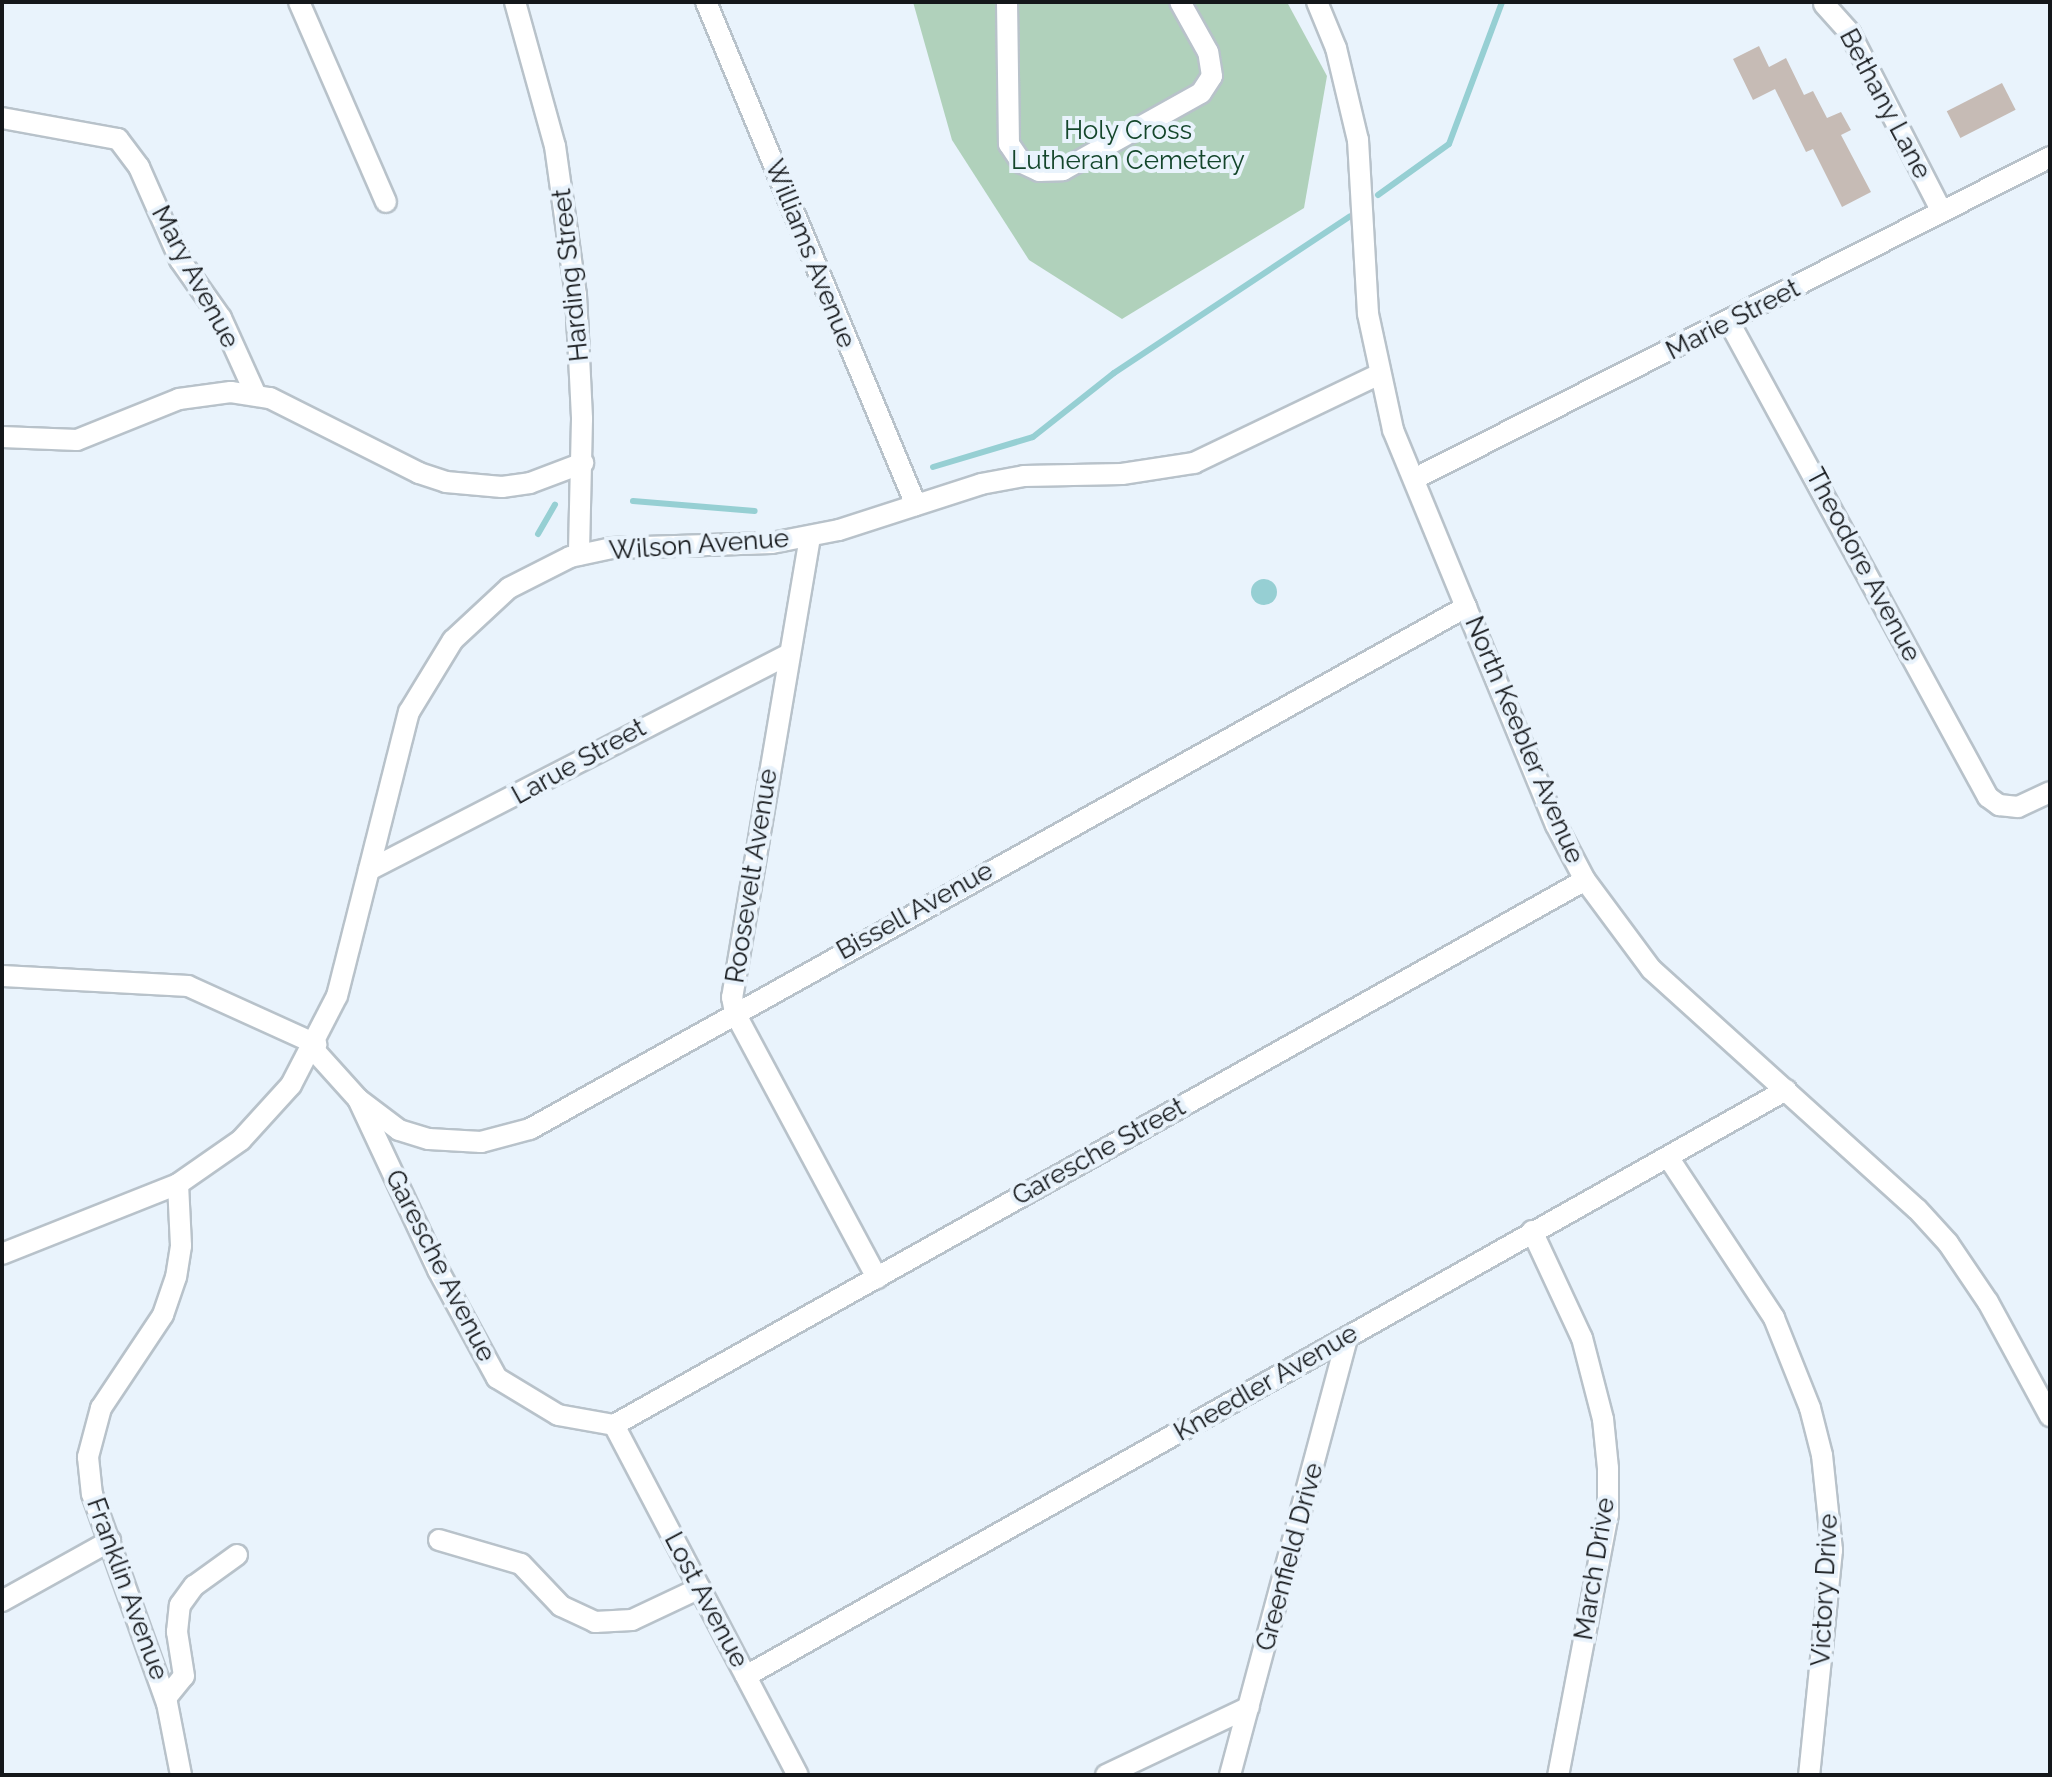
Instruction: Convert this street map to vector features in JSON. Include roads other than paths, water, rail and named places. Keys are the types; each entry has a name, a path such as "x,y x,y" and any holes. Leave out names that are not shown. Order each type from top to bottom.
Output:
{"street":[{"path":"299,2 386,202"},
{"name":"Harding Street","path":"515,2 547,113 566,209 582,382 583,463 579,555"},
{"name":"Williams Avenue","path":"706,2 916,505"},
{"path":"1007,2 1009,144 1022,163 1039,171 1063,170 1201,93 1212,76 1208,52 1180,2"},
{"name":"North Keebler Avenue","path":"1317,2 1336,48 1358,140 1368,314 1378,375 1414,479 1556,825 1585,880 1651,969 1786,1090 1948,1243 1988,1302 2050,1416"},
{"name":"Bethany Lane","path":"1824,4 1850,33 1940,208"},
{"name":"Mary Avenue","path":"2,118 118,139 139,167 180,260 221,318 256,395"},
{"name":"Marie Street","path":"1414,479 1729,322 1940,208 2050,157"},
{"name":"Theodore Avenue","path":"1729,322 1988,797 1999,805 2018,807 2050,792"},
{"name":"Wilson Avenue","path":"2,1254 178,1184 241,1140 291,1085 314,1046 337,996 409,712 435,665 479,612 509,588 579,555 654,544 750,545 810,537 1024,476 1122,474 1194,463 1378,375"},
{"path":"2,437 77,440 179,399 205,393 256,395 446,482 474,486 530,483 583,463"},
{"name":"Roosevelt Avenue","path":"810,537 732,997 735,1013 877,1278"},
{"name":"Bissell Avenue","path":"358,1099 399,1130 429,1139 468,1142 506,1137 1466,607"},
{"name":"Larue Street","path":"369,870 789,654"},
{"name":"Garesche Street","path":"614,1425 1585,880"},
{"path":"2,976 188,986 314,1046"},
{"name":"Garesche Avenue","path":"314,1046 358,1099 438,1270 497,1378 558,1415 614,1425"},
{"name":"Kneedler Avenue","path":"746,1676 1786,1090"},
{"name":"Victory Drive","path":"1668,1157 1774,1318 1810,1408 1822,1455 1832,1550 1809,1775"},
{"name":"Franklin Avenue","path":"178,1184 181,1246 167,1302 92,1431 90,1482 166,1698 181,1775"},
{"name":"March Drive","path":"1532,1231 1582,1338 1603,1419 1608,1468 1608,1514 1558,1775"},
{"name":"Greenfield Drive","path":"1230,1775 1347,1337"},
{"name":"Lost Avenue","path":"614,1425 798,1775"},
{"path":"439,1540 521,1564 561,1606 595,1622 632,1620 700,1588"},
{"path":"2,1601 110,1541"},
{"path":"166,1698 184,1676 177,1632 180,1605 194,1586 237,1555"},
{"path":"1106,1775 1249,1707"}],"water":[{"path":"1264,579 1273,583 1277,592 1273,601 1264,605 1255,601 1251,592 1255,583"}],"waterway":[{"path":"1378,195 1449,144 1502,2"},
{"path":"933,467 1033,437 1114,373 1350,216"},
{"path":"633,501 755,511"},
{"path":"538,534 555,504"}],"park label":[{"name":"Holy Cross Lutheran Cemetery","path":"1128,146"}]}
